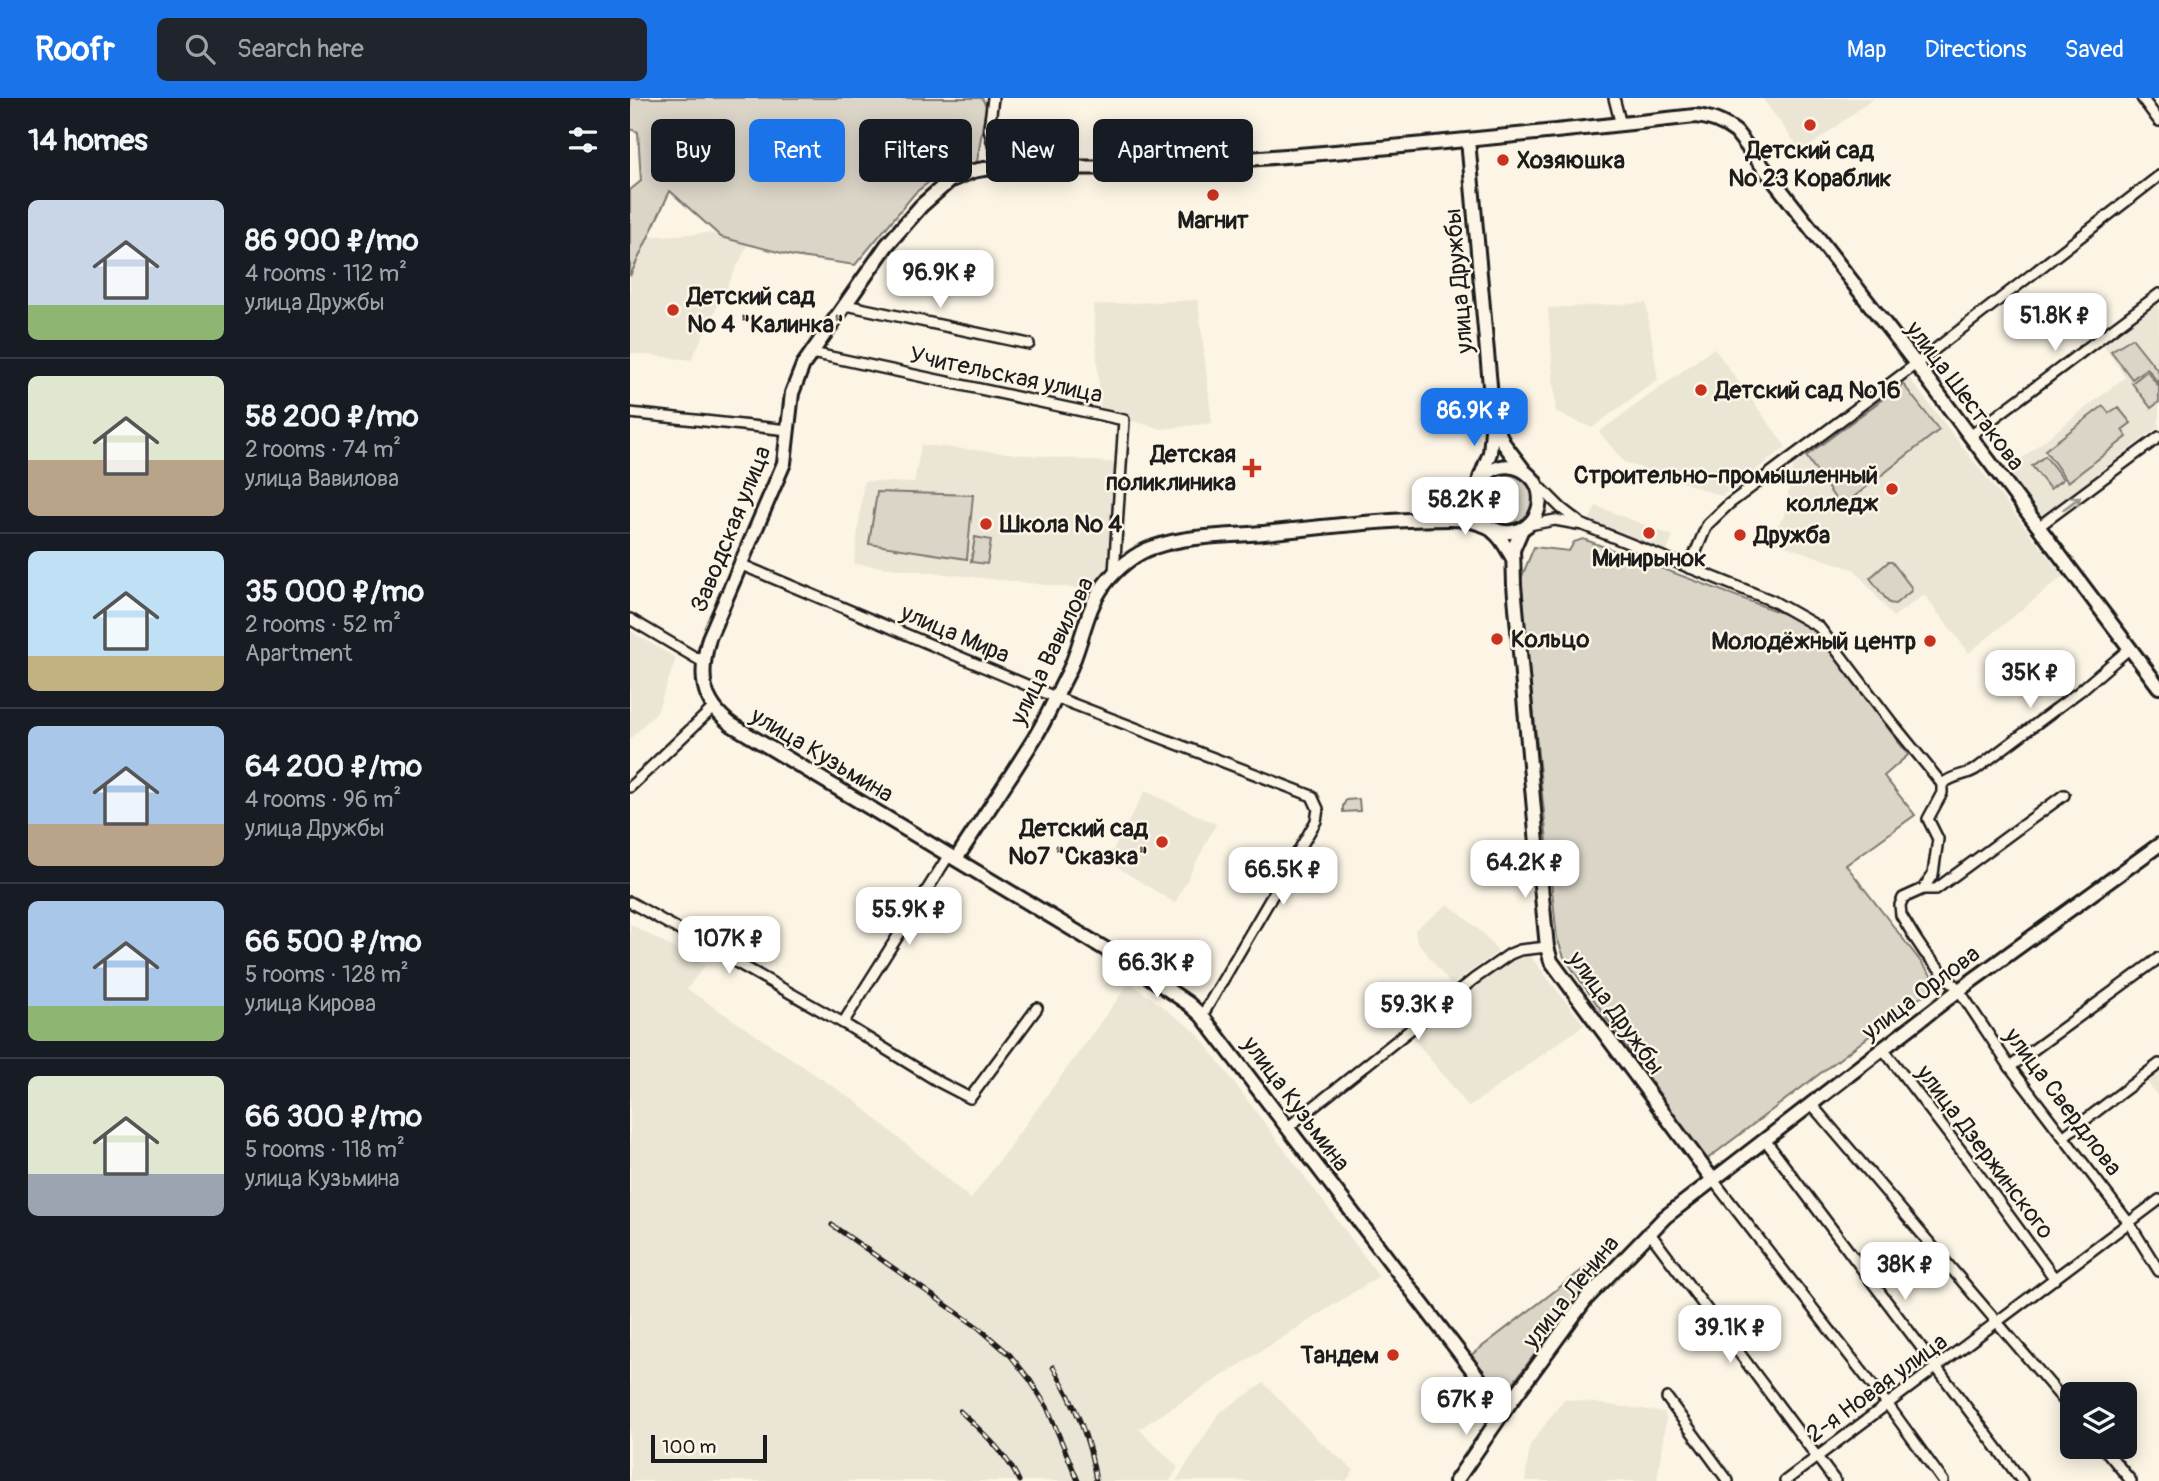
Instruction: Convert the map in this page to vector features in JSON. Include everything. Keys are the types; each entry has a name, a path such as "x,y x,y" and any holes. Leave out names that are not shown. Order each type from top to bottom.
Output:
{"main road":[{"name":"Заводская улица","path":"1079,167 1125,167 1468,140 1705,117 1723,122 1735,132"},
{"name":"улица Шестакова","path":"1735,132 1916,365 2159,687"},
{"name":"улица Дружбы","path":"1468,140 1493,419"},
{"name":"Заводская улица","path":"713,708 704,684 703,662 709,638 784,463 794,384 812,353 887,245 937,190 949,181 973,171 986,170"},
{"path":"1493,419 1504,444 1538,489 1539,505 1512,556"},
{"path":"1448,519 1462,510 1477,486 1490,453 1493,419"},
{"path":"1512,556 1476,510 1477,486 1496,468 1510,466 1524,471"},
{"name":"улица Вавилова","path":"953,857 1036,736 1077,653 1097,595 1114,573 1140,553 1182,540 1349,525 1448,519 1466,520 1487,526"},
{"path":"1487,526 1508,532 1525,527"},
{"name":"улица Дружбы","path":"1512,556 1547,947 1559,974 1713,1180"},
{"name":"улица Кузьмина","path":"713,708 732,726 1166,986 1202,1016 1504,1411"},
{"name":"улица Орлова","path":"1713,1180 1959,990 2159,845"},
{"name":"улица Ленина","path":"1456,1481 1586,1299 1649,1233 1713,1180"}],"street":[{"path":"990,119 993,98"},
{"path":"1614,98 1621,125"},
{"path":"2142,98 2159,121"},
{"path":"1689,568 1704,532 1717,514 1916,365 2159,176"},
{"path":"1970,436 2159,293"},
{"path":"846,305 1029,344"},
{"name":"Учительская улица","path":"812,353 1124,420 1114,573"},
{"path":"630,413 788,430"},
{"path":"2039,527 2159,437"},
{"path":"1535,482 1561,509 1583,525"},
{"path":"1525,527 1555,520 1583,525 1773,601 1819,627 1942,784 1942,793 1928,819 1938,839 1938,848 1933,874 1923,889"},
{"name":"улица Мира","path":"742,565 1055,697 1312,796 1318,809 1316,821 1202,1016"},
{"path":"630,619 703,662"},
{"path":"1942,784 1954,775 1968,774 1976,769 2080,691 2130,648"},
{"path":"630,787 713,708"},
{"path":"1923,889 1936,889 2064,795"},
{"name":"улица Вавилова","path":"844,1023 953,857"},
{"name":"улица Свердлова","path":"1923,889 1903,898 1900,905 1902,915 1925,953 1959,990 2010,1067 2129,1223 2159,1271"},
{"path":"630,902 970,1098 1037,1008"},
{"path":"1287,1128 1474,979 1510,954 1547,947"},
{"path":"2010,1067 2159,958"},
{"name":"улица Дзержинского","path":"1883,1049 1962,1150 2055,1279"},
{"path":"2064,1136 2159,1064"},
{"path":"1811,1104 2060,1396"},
{"path":"1765,1140 2022,1481"},
{"path":"1713,1180 1888,1405 1943,1481"},
{"name":"2-я Новая улица","path":"1785,1481 2159,1200"},
{"path":"1649,1233 1835,1481"},
{"path":"1667,1398 1728,1481"},
{"path":"2113,1459 2131,1481"}],"shaded area":[{"path":"630,98 982,98 986,106 977,162 972,164 972,119 859,119 859,182 929,182 915,193 855,265 793,256 721,237 670,191 630,276 630,190 641,181 638,132 630,129"},
{"name":"Детский сад № 23 Кораблик","path":"1762,98 1874,98 1802,152"},
{"name":"Детский сад № 4 \"Калинка\"","path":"709,233 749,242 691,360 630,353 630,267 643,237"},
{"path":"1198,300 1212,423 1163,429 1101,413 1093,305"},
{"path":"2159,300 2159,426 2042,517 2007,470 2125,377 2103,345"},
{"path":"1646,303 1658,379 1592,428 1556,412 1548,308"},
{"path":"2132,338 2159,372 2159,384 2147,368 2132,379 2111,351"},
{"name":"Детский сад №16","path":"1714,348 1786,447 1722,496 1624,462 1599,432"},
{"path":"2147,371 2159,387 2159,402 2151,408 2132,383"},
{"name":"Строительно-промышленный колледж","path":"1909,378 2063,576 1969,653 1924,595 1893,617 1855,570 1768,540 1784,516 1794,462"},
{"path":"1903,384 1939,430 1841,507 1806,456"},
{"path":"2103,406 2109,413 2118,407 2131,423 2122,430 2127,437 2068,482 2045,450"},
{"name":"Школа № 4","path":"921,445 1117,463 1108,565 1092,590 854,564 864,481 914,483"},
{"path":"2045,456 2063,479 2050,489 2032,466"},
{"path":"1513,472 1523,476 1531,484 1535,499 1531,514 1523,522 1503,526 1493,522 1485,514 1481,494 1485,484 1493,476"},
{"path":"877,492 973,495 967,559 869,544"},
{"path":"1596,506 1673,536 1667,551 1589,521"},
{"path":"975,537 991,540 987,564 971,562"},
{"path":"1583,539 1800,620 1815,631 1908,755 1884,776 1915,815 1846,865 1938,984 1706,1160 1564,957 1557,938 1520,581 1534,547 1569,551 1574,542"},
{"path":"1888,562 1892,562 1911,587 1911,591 1895,604 1889,603 1870,578"},
{"path":"630,631 676,658 657,712 630,739"},
{"name":"Детский сад №7 \"Сказка\"","path":"1145,791 1216,824 1175,903 1107,861"},
{"path":"1359,799 1360,811 1343,812 1346,800"},
{"path":"1448,904 1484,934 1498,952 1451,985 1417,941 1415,930"},
{"path":"630,924 705,965 687,989 855,1101 971,1199 1130,982 1197,1033 1379,1276 1139,1429 1178,1467 1170,1481 630,1481"},
{"path":"1529,954 1584,1025 1469,1107 1410,1034 1496,967"},
{"path":"2159,1070 2159,1098 2146,1080"},
{"path":"1599,1257 1602,1265 1504,1395 1496,1391 1470,1356"},
{"path":"1264,1383 1318,1440 1354,1470 1346,1481 1176,1481 1219,1413"},
{"path":"1564,1399 1664,1412 1666,1419 1657,1481 1525,1481 1530,1445"}],"railway":[{"path":"832,1225 979,1328 1010,1355 1047,1407 1078,1481"},
{"path":"1053,1367 1080,1422 1096,1481"},
{"path":"960,1411 1001,1452 1019,1481"}],"place":[{"name":"Детский сад № 23 Кораблик","path":"1810,125"},
{"name":"Хозяюшка","path":"1503,160"},
{"name":"Магнит","path":"1213,195"},
{"name":"Детский сад № 4 \"Калинка\"","path":"673,310"},
{"name":"Детский сад №16","path":"1701,390"},
{"name":"Детская поликлиника","path":"1252,468"},
{"name":"Строительно-промышленный колледж","path":"1892,489"},
{"name":"Школа № 4","path":"986,524"},
{"name":"Минирынок","path":"1649,533"},
{"name":"Дружба","path":"1740,535"},
{"name":"Кольцо","path":"1497,639"},
{"name":"Молодёжный центр","path":"1930,641"},
{"name":"Детский сад №7 \"Сказка\"","path":"1162,842"},
{"name":"Тандем","path":"1393,1355"}]}
